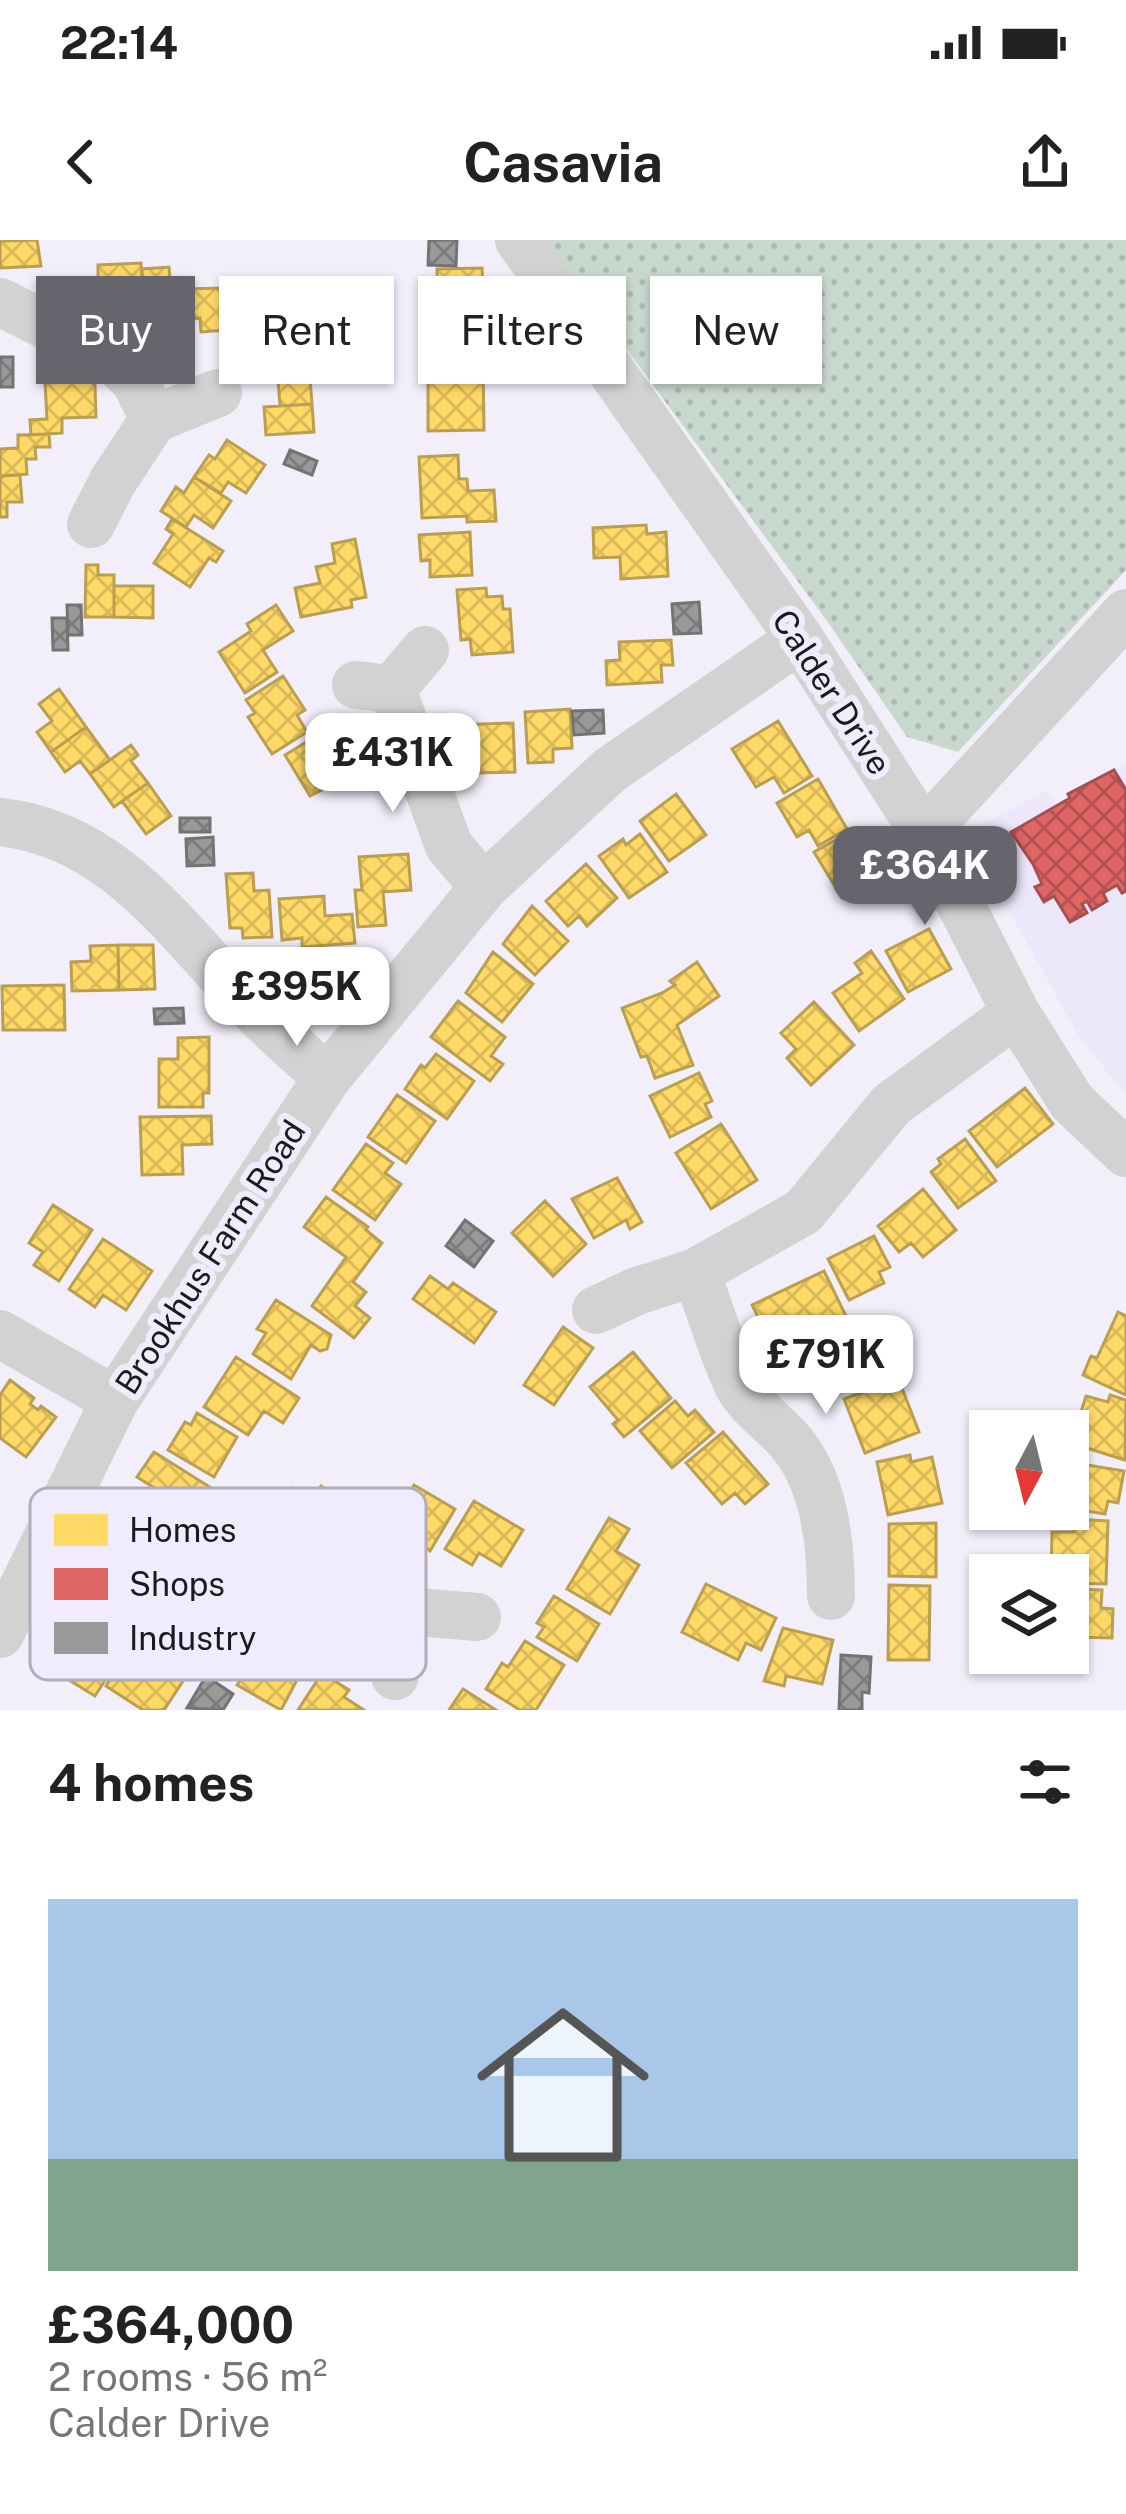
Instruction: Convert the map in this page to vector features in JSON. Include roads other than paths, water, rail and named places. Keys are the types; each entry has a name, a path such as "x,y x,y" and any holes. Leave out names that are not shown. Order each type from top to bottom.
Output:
{"street":[{"name":"Calder Drive","path":"519,240 800,640 924,833 1016,1013 1072,1102 1126,1153"},
{"path":"0,302 111,358 135,381 154,419"},
{"path":"91,524 154,419 218,393"},
{"path":"924,833 1126,613"},
{"name":"Brookhus Farm Road","path":"73,1488 115,1400 327,1078 484,886 610,770 800,640"},
{"path":"424,650 374,687 449,846 484,886"},
{"path":"0,822 64,841 116,868 159,905 244,1000 327,1078"},
{"path":"596,1310 697,1272 803,1212 891,1106 1016,1013"},
{"path":"697,1272 740,1388 791,1442 810,1475 803,1517 831,1554 831,1596"},
{"path":"0,1334 115,1400"},
{"name":"Brookhus Farm Road","path":"0,1634 30,1575"},
{"path":"426,1614 477,1618"}]}
